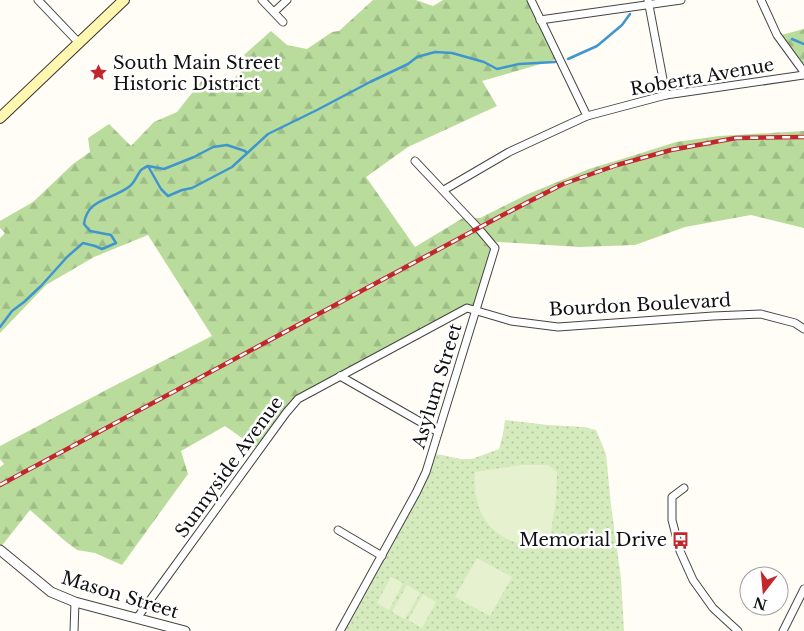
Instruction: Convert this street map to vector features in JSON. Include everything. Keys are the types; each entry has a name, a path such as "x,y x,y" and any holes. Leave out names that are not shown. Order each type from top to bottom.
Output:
{"main road":[{"path":"0,118 124,0"}],"street":[{"path":"38,0 78,42"},
{"path":"262,0 283,22"},
{"path":"274,12 287,0"},
{"path":"531,0 587,116"},
{"path":"540,20 649,2 681,0"},
{"path":"761,0 777,35 804,74"},
{"path":"649,2 666,95"},
{"name":"Roberta Avenue","path":"444,190 509,152 587,116 666,95 804,74"},
{"name":"Asylum Street","path":"340,631 426,472 495,248 416,161"},
{"name":"Sunnyside Avenue","path":"137,618 298,399 466,308 476,311"},
{"name":"Bourdon Boulevard","path":"476,311 511,320 558,327 761,314 795,323 804,329"},
{"path":"340,376 438,432"},
{"path":"684,488 672,497 672,520 680,551 693,580 713,608 738,631"},
{"path":"338,530 382,556"},
{"name":"Mason Street","path":"0,550 51,592 75,602 185,631"},
{"path":"783,631 804,589"},
{"path":"74,631 75,602"}],"green space":[{"path":"373,0 416,0 433,6 443,0 528,0 558,59 482,81 497,106 408,147 366,177 415,247 463,218 480,218 528,194 589,169 676,142 719,136 804,131 804,228 751,215 685,227 635,245 580,247 483,241 494,254 477,311 466,307 295,400 255,447 225,426 181,451 188,474 122,565 95,553 77,550 30,510 0,548 0,467 4,464 0,459 0,446 212,336 148,235 94,257 46,285 0,333 0,238 5,233 0,228 0,221 33,202 73,164 90,152 88,138 109,124 131,146 154,122 177,112 203,79 217,93 251,63 244,55 271,31 287,45 307,49 332,32 339,31"},
{"path":"804,29 804,64 781,35"},
{"path":"505,420 584,427 596,430 606,454 621,578 624,631 341,631 425,471 432,453 461,459 472,459 499,449"},
{"path":"521,465 548,465 557,472 556,499 549,545 525,545 510,540 491,527 479,508 476,496 475,472"},
{"path":"477,558 512,577 490,616 455,597"},
{"path":"391,577 403,583 389,610 377,603"},
{"path":"407,585 420,593 405,619 392,612"},
{"path":"423,594 436,602 422,628 408,620"}],"waterway":[{"path":"568,59 597,46 622,25 630,14"},
{"path":"792,39 804,44"},
{"path":"0,327 12,311 41,286 67,257 83,243 102,249 116,243 111,235 90,231 84,224 86,215 95,204 130,186 141,170 147,166 161,189 168,196 192,188 232,167 268,134 408,64 417,57 435,52 452,53 484,62 497,69 519,64 555,62"},
{"path":"148,166 164,169 213,147 227,145 247,153"}],"railway":[{"path":"0,485 563,184 617,165 671,150 736,138 804,137"}],"place":[{"name":"South Main Street Historic District","path":"99,73"},
{"name":"Memorial Drive","path":"681,540"}]}
